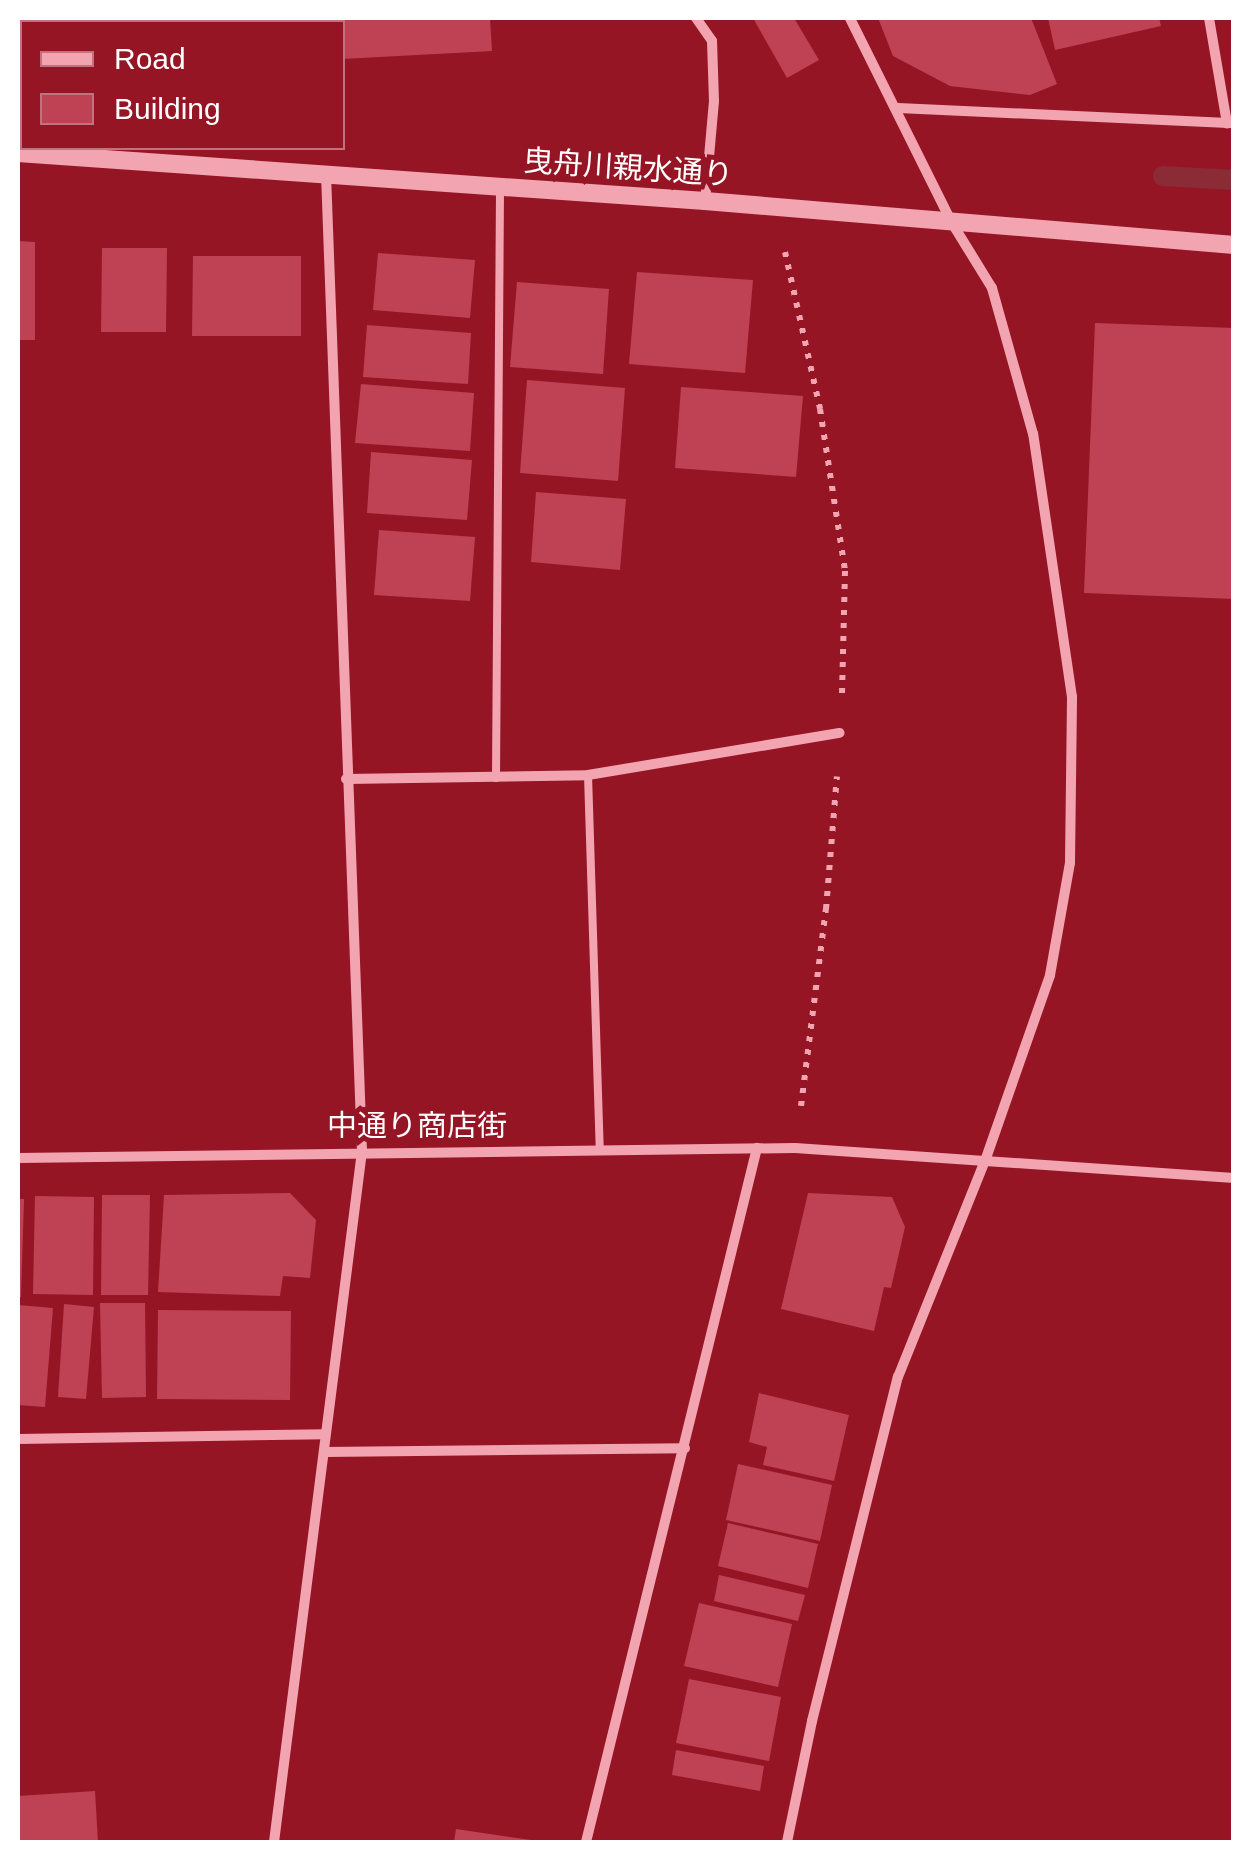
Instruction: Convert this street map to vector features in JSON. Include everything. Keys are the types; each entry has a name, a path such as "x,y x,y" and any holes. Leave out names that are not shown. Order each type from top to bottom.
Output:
{"street":[{"path":"696,18 712,41 714,101 705,201"},
{"path":"788,1842 812,1721 898,1377 985,1161 1050,975 1070,863 1072,697 1032,434 992,288 952,223 850,18"},
{"path":"898,108 1230,123 1209,18"},
{"name":"曳舟川親水通り","path":"18,152 705,201 1234,245"},
{"path":"274,1842 362,1151 326,174"},
{"path":"346,779 588,775 840,733"},
{"path":"586,1842 757,1148"},
{"name":"中通り商店街","path":"18,1158 796,1148 1234,1178"},
{"path":"18,1439 325,1434"},
{"path":"325,1452 685,1448"}],"lane":[{"path":"496,778 500,186"},
{"path":"588,775 600,1150"}],"path":[{"path":"774,207 820,409 845,571 840,733 826,909 796,1148"}],"building":[{"path":"115,18 169,18 169,20"},
{"path":"232,18 296,18 296,20"},
{"path":"490,18 492,51 345,59 345,20 310,20"},
{"path":"753,18 794,18 819,60 787,78"},
{"path":"878,18 1031,18 1057,84 1030,95 950,86 893,56"},
{"path":"1048,18 1159,18 1161,26 1055,50"},
{"path":"18,241 35,242 35,340 18,340"},
{"path":"102,248 167,248 166,332 101,332"},
{"path":"378,253 475,260 470,318 373,310"},
{"path":"193,256 301,256 301,336 192,336"},
{"path":"637,272 753,280 745,373 629,364"},
{"path":"517,282 609,289 603,374 510,367"},
{"path":"1095,323 1234,328 1234,599 1084,593"},
{"path":"367,325 471,333 468,384 363,377"},
{"path":"527,380 625,388 618,481 520,473"},
{"path":"361,384 474,393 470,451 355,443"},
{"path":"681,387 803,396 796,477 675,468"},
{"path":"371,452 472,460 467,520 367,513"},
{"path":"536,492 626,499 620,570 531,562"},
{"path":"379,530 475,537 470,601 374,595"},
{"path":"290,1193 316,1220 310,1278 283,1276 280,1296 158,1292 164,1195"},
{"path":"808,1193 892,1197 905,1227 891,1288 884,1287 874,1331 781,1309"},
{"path":"102,1195 150,1195 148,1295 101,1295"},
{"path":"35,1196 94,1197 93,1295 33,1294"},
{"path":"18,1199 24,1199 21,1297 18,1297"},
{"path":"100,1303 145,1303 146,1397 102,1398"},
{"path":"64,1304 94,1307 86,1399 58,1397"},
{"path":"18,1305 53,1308 45,1407 18,1405"},
{"path":"158,1310 291,1311 290,1400 157,1399"},
{"path":"759,1393 849,1415 834,1481 763,1465 767,1447 749,1442"},
{"path":"738,1464 832,1485 820,1541 726,1520"},
{"path":"728,1523 818,1544 808,1588 718,1566"},
{"path":"719,1575 805,1595 798,1621 714,1601"},
{"path":"699,1603 792,1624 778,1687 684,1666"},
{"path":"689,1679 781,1697 769,1761 676,1743"},
{"path":"676,1750 764,1766 760,1791 672,1775"},
{"path":"95,1791 98,1842 18,1842 18,1796"},
{"path":"456,1829 531,1840 531,1842 454,1842"}],"waterway":[{"path":"1163,176 1234,180"}]}
